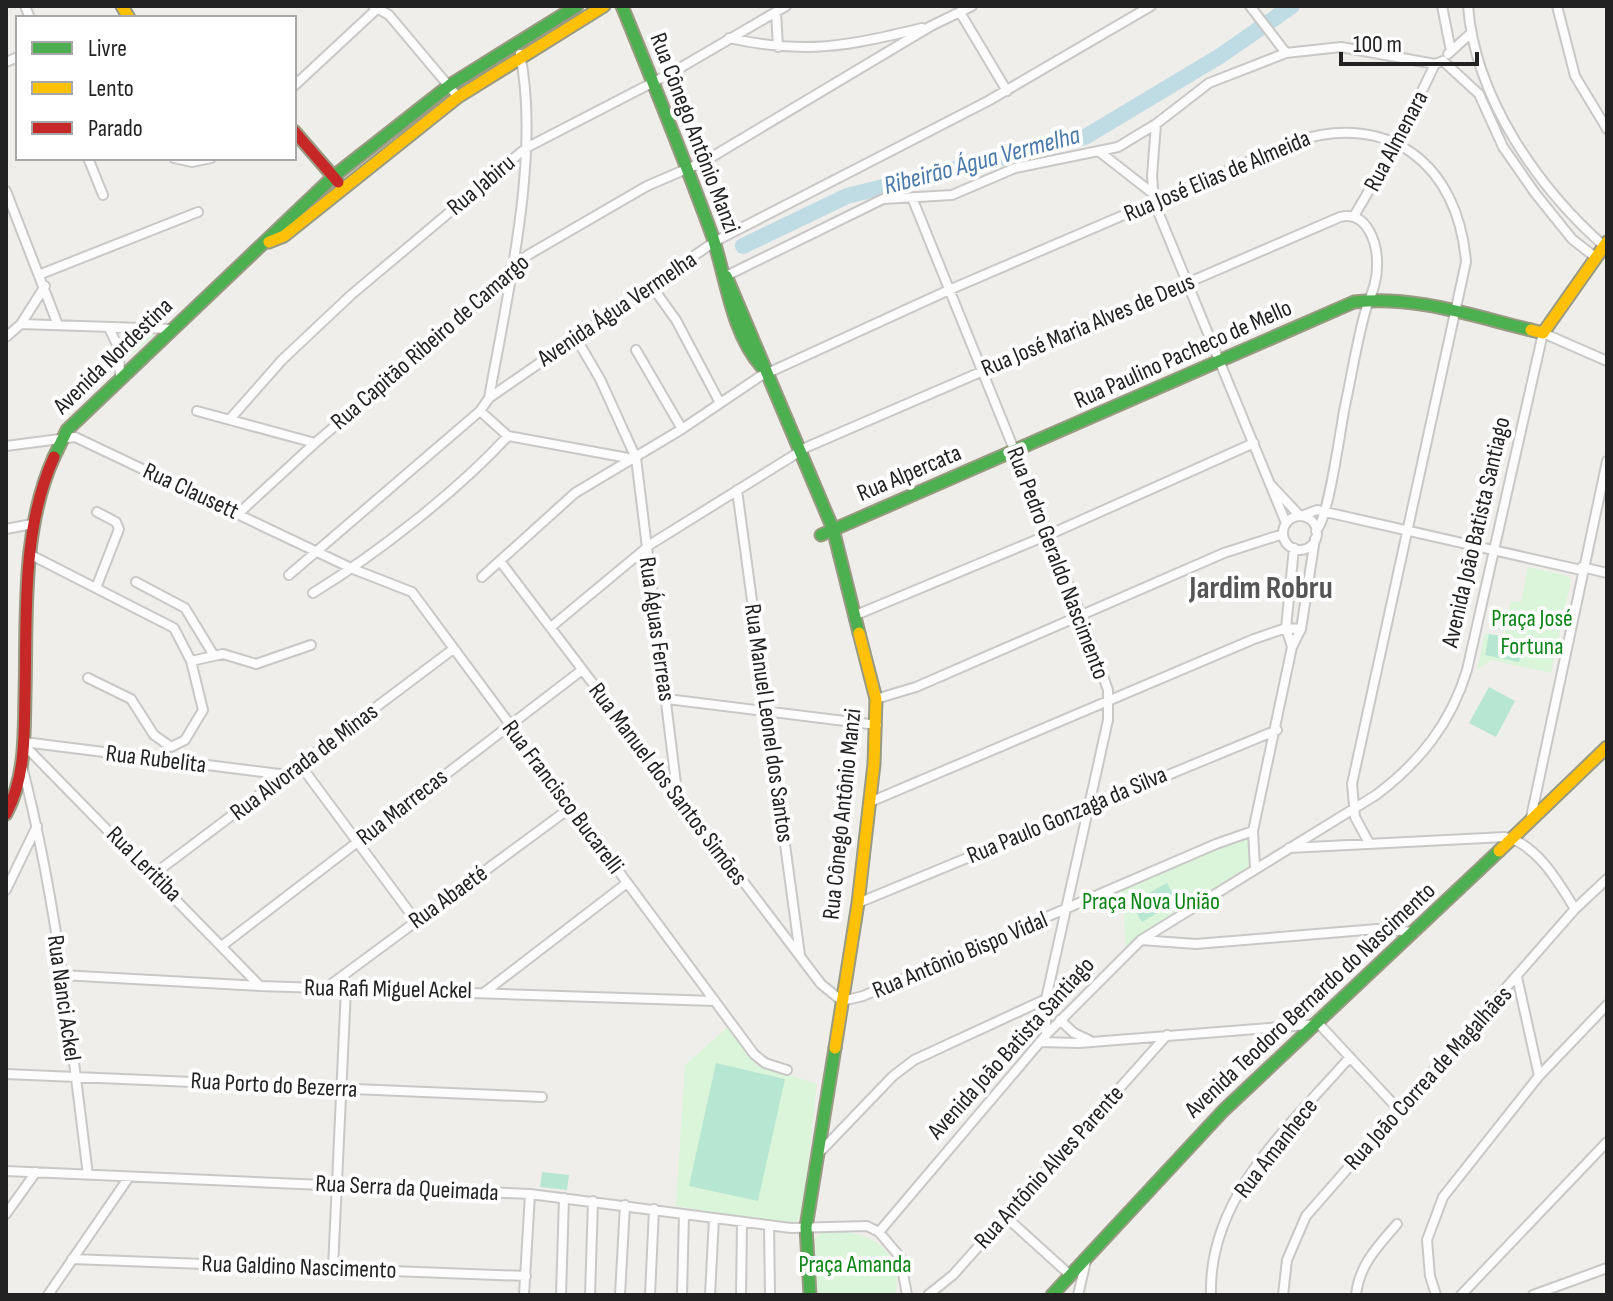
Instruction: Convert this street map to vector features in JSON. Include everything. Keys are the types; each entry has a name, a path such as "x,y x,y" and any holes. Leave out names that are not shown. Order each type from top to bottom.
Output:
{"street":[{"name":"Avenida Nordestina","path":"6,814 14,801 23,769 32,524 41,483 63,436 120,376 268,242 279,227 334,176 450,85 577,6"},
{"name":"Avenida Nordestina","path":"268,242 284,236 458,97 604,6"},
{"name":"Rua Cônego Antônio Manzi","path":"622,6 688,168 744,336 753,357 767,373 833,529 843,583 856,615 876,699 877,725 858,903 806,1227 810,1295"},
{"name":"Rua Jabiru","path":"230,419 282,360 342,303 526,148 652,83 786,6"},
{"name":"Rua Capitão Ribeiro de Camargo","path":"239,513 315,443 491,293 511,268 601,211 688,168 931,26 972,6"},
{"name":"Avenida Água Vermelha","path":"289,575 480,411 489,398 653,288 714,242 1007,91 1151,6"},
{"path":"1250,6 1286,53"},
{"path":"1442,6 1451,51"},
{"path":"1468,6 1470,34 1494,95 1538,175 1565,209 1606,244"},
{"path":"1557,6 1575,76 1607,129"},
{"path":"296,84 377,7 389,15 458,97"},
{"path":"776,12 778,47"},
{"path":"961,14 1007,91"},
{"path":"729,38 778,47 839,47 931,26"},
{"name":"Rua Almenara","path":"1354,216 1439,63 1470,34"},
{"path":"489,398 511,268 526,148 521,55 514,44"},
{"path":"1153,197 1101,153 1156,124 1209,83 1286,53 1341,47 1439,63 1479,94 1503,147 1523,178 1572,239 1595,257"},
{"path":"1156,124 1153,197 1286,523 1283,534"},
{"path":"296,133 342,188"},
{"name":"Rua José Elias de Almeida","path":"482,577 575,493 682,429 767,373 1153,197 1319,134 1348,134 1397,143 1437,174 1455,203 1464,232 1466,262 1352,784 1353,808"},
{"name":"Avenida Água Vermelha","path":"726,276 883,199 913,200 952,195 1015,168 1043,160 1101,153"},
{"path":"89,160 103,195"},
{"path":"6,191 41,274 58,325"},
{"name":"Rua Pedro Geraldo Nascimento","path":"913,200 1081,615 1108,700 1108,720 1046,999 1043,1039"},
{"path":"41,274 198,212"},
{"path":"1255,868 1253,831 1277,730 1292,647 1301,629 1316,535 1325,512 1377,272 1376,247 1365,225 1354,216"},
{"name":"Rua José Maria Alves de Deus","path":"551,627 646,548 801,450 1340,217 1354,216"},
{"name":"Avenida João Batista Santiago","path":"879,1232 1060,1020 1141,940 1353,808 1406,771 1429,746 1453,707 1467,670 1491,552 1536,373 1543,333 1606,244"},
{"path":"6,337 21,324 45,286"},
{"path":"653,288 676,320 720,403"},
{"path":"1370,299 1543,333 1607,361"},
{"name":"Rua Paulino Pacheco de Mello","path":"1015,453 1354,302 1370,299"},
{"path":"21,324 171,329"},
{"path":"109,328 119,349 120,376"},
{"name":"Rua Águas Ferreas","path":"576,338 600,379 632,458 667,699 678,800"},
{"path":"636,350 682,429"},
{"path":"197,411 315,443"},
{"path":"480,411 508,436 632,458"},
{"path":"6,446 63,436"},
{"name":"Rua Clausett","path":"63,436 75,437 317,552"},
{"path":"313,593 353,569 508,436"},
{"path":"856,615 1049,535 1254,443"},
{"name":"Rua Alpercata","path":"821,535 1015,453"},
{"path":"1530,823 1607,461"},
{"path":"1268,482 1301,516 1311,520 1316,535"},
{"name":"Rua Manuel Leonel dos Santos","path":"737,490 800,956"},
{"path":"1286,523 1311,511 1325,512 1491,552 1607,573"},
{"path":"96,588 119,529 116,522 97,512"},
{"path":"6,529 32,524"},
{"path":"1283,534 1294,548 1286,628 1292,647"},
{"path":"876,699 916,687 1224,553 1283,534"},
{"path":"1294,548 1304,549 1316,535"},
{"name":"Rua Francisco Bucarelli","path":"317,552 412,592 452,650 760,1059 787,1070"},
{"path":"31,555 174,628 191,661 203,710 185,740 176,746 161,743 131,699 88,678"},
{"name":"Rua Manuel dos Santos Simões","path":"500,561 678,800 821,984 842,1001"},
{"path":"136,582 185,608 213,654"},
{"path":"870,802 1286,628 1301,629"},
{"path":"191,661 213,654 256,664 311,645"},
{"name":"Rua Alvorada de Minas","path":"154,874 452,650"},
{"name":"Rua Marrecas","path":"223,945 582,670"},
{"path":"667,699 877,725"},
{"name":"Rua Paulo Gonzaga da Silva","path":"858,903 1277,730"},
{"name":"Rua Rubelita","path":"24,743 287,775"},
{"name":"Rua Leritiba","path":"24,743 260,986"},
{"name":"Avenida Teodoro Bernardo do Nascimento","path":"1052,1295 1201,1133 1607,747"},
{"path":"301,766 416,921"},
{"name":"Rua Nanci Ackel","path":"23,769 37,824 88,1175"},
{"path":"6,890 37,824 27,808 14,801"},
{"name":"Rua Abaeté","path":"326,988 570,808"},
{"path":"1353,808 1369,843"},
{"name":"Rua Antônio Bispo Vidal","path":"842,1001 863,996 1205,848 1253,831"},
{"path":"1286,848 1479,836 1513,839 1556,879 1575,909"},
{"name":"Rua João Correa de Magalhães","path":"1283,1295 1287,1260 1306,1216 1575,909 1607,879"},
{"path":"485,992 627,883"},
{"path":"1141,940 1196,944 1377,929 1415,932"},
{"name":"Rua Rafi Miguel Ackel","path":"61,975 260,986 715,1001"},
{"path":"1517,977 1539,1076"},
{"path":"333,1268 346,989"},
{"path":"817,1155 883,1086 914,1060 1046,999"},
{"path":"1436,1295 1427,1251 1436,1211 1539,1076 1607,1005"},
{"path":"1060,1020 1074,1033 1090,1041"},
{"path":"1043,1039 1090,1041 1319,1024 1399,1110"},
{"name":"Rua Antônio Alves Parente","path":"928,1295 953,1275 1167,1035"},
{"name":"Rua Amanhece","path":"1211,1295 1218,1240 1229,1208 1246,1177 1350,1057"},
{"name":"Rua Porto do Bezerra","path":"6,1074 542,1097"},
{"path":"1461,1295 1607,1142"},
{"name":"Rua Serra da Queimada","path":"6,1171 530,1194 742,1222 806,1227"},
{"path":"6,1214 36,1172"},
{"path":"48,1295 129,1177"},
{"path":"524,1295 530,1194"},
{"path":"561,1295 564,1198"},
{"path":"590,1295 593,1201"},
{"path":"620,1295 625,1205"},
{"path":"650,1295 654,1209"},
{"path":"682,1295 684,1214"},
{"path":"1006,1217 1070,1275"},
{"path":"710,1295 714,1218"},
{"path":"741,1295 742,1222"},
{"path":"806,1227 844,1224 867,1226 879,1232 900,1257 907,1295"},
{"path":"1356,1295 1359,1277 1368,1258 1397,1224"},
{"path":"769,1225 770,1295"},
{"path":"1078,1295 1087,1256"},
{"name":"Rua Galdino Nascimento","path":"72,1259 526,1276"},
{"path":"1533,1295 1607,1268"}],"green space":[{"path":"155,335 122,363 115,337"},
{"name":"Praça José Fortuna","path":"1528,567 1568,576 1571,580 1551,673 1491,660 1477,670 1485,633 1504,636 1511,601 1521,602"},
{"path":"1489,634 1525,641 1519,662 1485,655"},
{"path":"1489,687 1515,701 1496,737 1469,723"},
{"name":"Praça Nova União","path":"1252,832 1248,848 1253,868 1126,951 1123,900 1115,887"},
{"path":"1167,883 1177,901 1142,922 1131,903"},
{"path":"728,1027 757,1065 817,1084 802,1216 792,1225 676,1206 685,1065"},
{"path":"716,1063 785,1079 758,1201 689,1186"},
{"path":"542,1172 569,1175 567,1190 540,1187"},
{"name":"Praça Amanda","path":"844,1232 868,1238 886,1251 896,1270 895,1295 818,1295 815,1238 821,1233"}],"waterway":[{"name":"Ribeirão Água Vermelha","path":"743,246 847,196 1085,137 1220,56 1292,6"}],"traffic: fast":[{"path":"54,457 67,430 334,176 450,85 577,6"},
{"path":"622,6 712,235 736,320 761,366"},
{"path":"726,276 833,529 859,633"},
{"path":"821,535 1354,302 1421,304 1531,330"},
{"path":"1052,1295 1223,1111 1499,851"},
{"path":"810,1295 806,1227 835,1048"}],"traffic: slow":[{"path":"122,6 128,16"},
{"path":"269,242 284,236 458,97 604,6"},
{"path":"1531,330 1543,333 1607,242"},
{"path":"835,1048 858,903 874,764 876,699 859,633"},
{"path":"1499,851 1607,747"}],"traffic: jam":[{"path":"296,133 338,182"},
{"path":"6,814 13,800 23,756 26,604 31,544 43,485 54,457"}],"district":[{"name":"Jardim Robru","path":"1261,588"}]}
